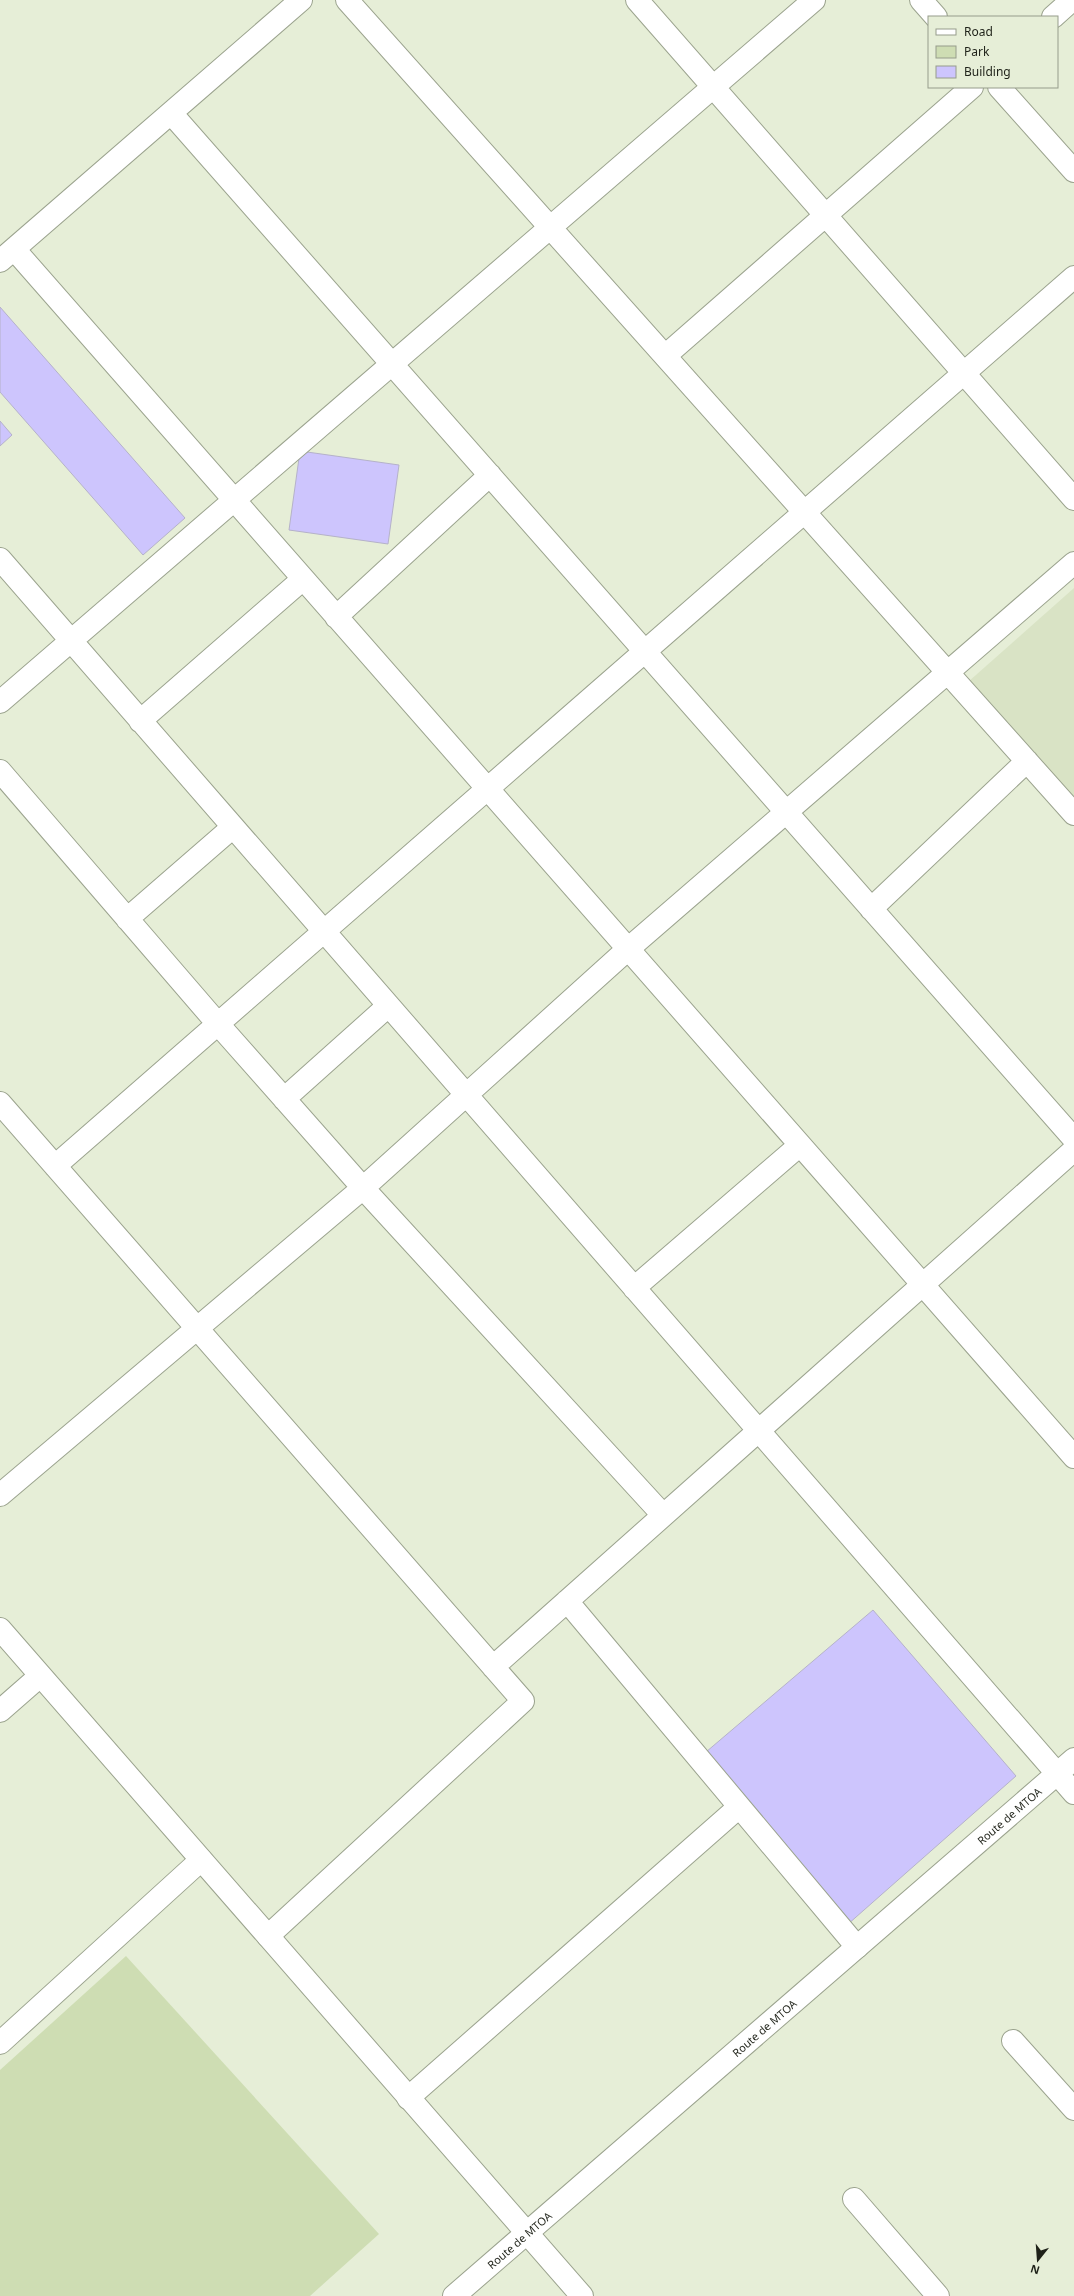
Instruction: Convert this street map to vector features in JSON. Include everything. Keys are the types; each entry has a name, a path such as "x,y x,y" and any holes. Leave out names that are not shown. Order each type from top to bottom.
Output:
{"street":[{"path":"301,0 7,255 234,500 1074,1457"},
{"path":"347,0 1074,814"},
{"path":"637,0 1074,499"},
{"path":"0,702 814,0"},
{"path":"921,0 935,16"},
{"path":"1054,16 1072,0"},
{"path":"665,356 971,88"},
{"path":"1000,88 1074,171"},
{"path":"171,113 1074,1139"},
{"path":"55,1166 1074,277"},
{"path":"336,616 490,475"},
{"path":"0,559 1074,1793"},
{"path":"0,1495 363,1188 628,949 1074,563"},
{"path":"140,721 303,578"},
{"path":"871,909 1027,762"},
{"path":"0,771 218,1024 363,1188 663,1515"},
{"path":"127,919 233,827"},
{"path":"284,1099 388,1006"},
{"path":"0,1103 523,1701 268,1936"},
{"path":"634,1288 800,1145"},
{"path":"493,1667 1074,1150"},
{"path":"567,1601 857,1947"},
{"path":"0,1629 525,2233 582,2296"},
{"path":"0,1711 40,1676"},
{"name":"Route de MTOA","path":"454,2296 1074,1759"},
{"path":"408,2098 740,1807"},
{"path":"0,2043 201,1860"},
{"path":"1013,2040 1074,2109"},
{"path":"854,2199 938,2296"}],"shaded area":[{"path":"1074,588 1074,799 968,682"}],"green space":[{"path":"126,1956 379,2234 310,2296 0,2296 0,2070"}],"building":[{"path":"0,307 185,518 143,555 0,392"},
{"path":"0,421 12,435 0,446"},
{"path":"300,451 399,465 388,544 289,530"},
{"path":"873,1610 1016,1776 847,1925 706,1752"}]}
